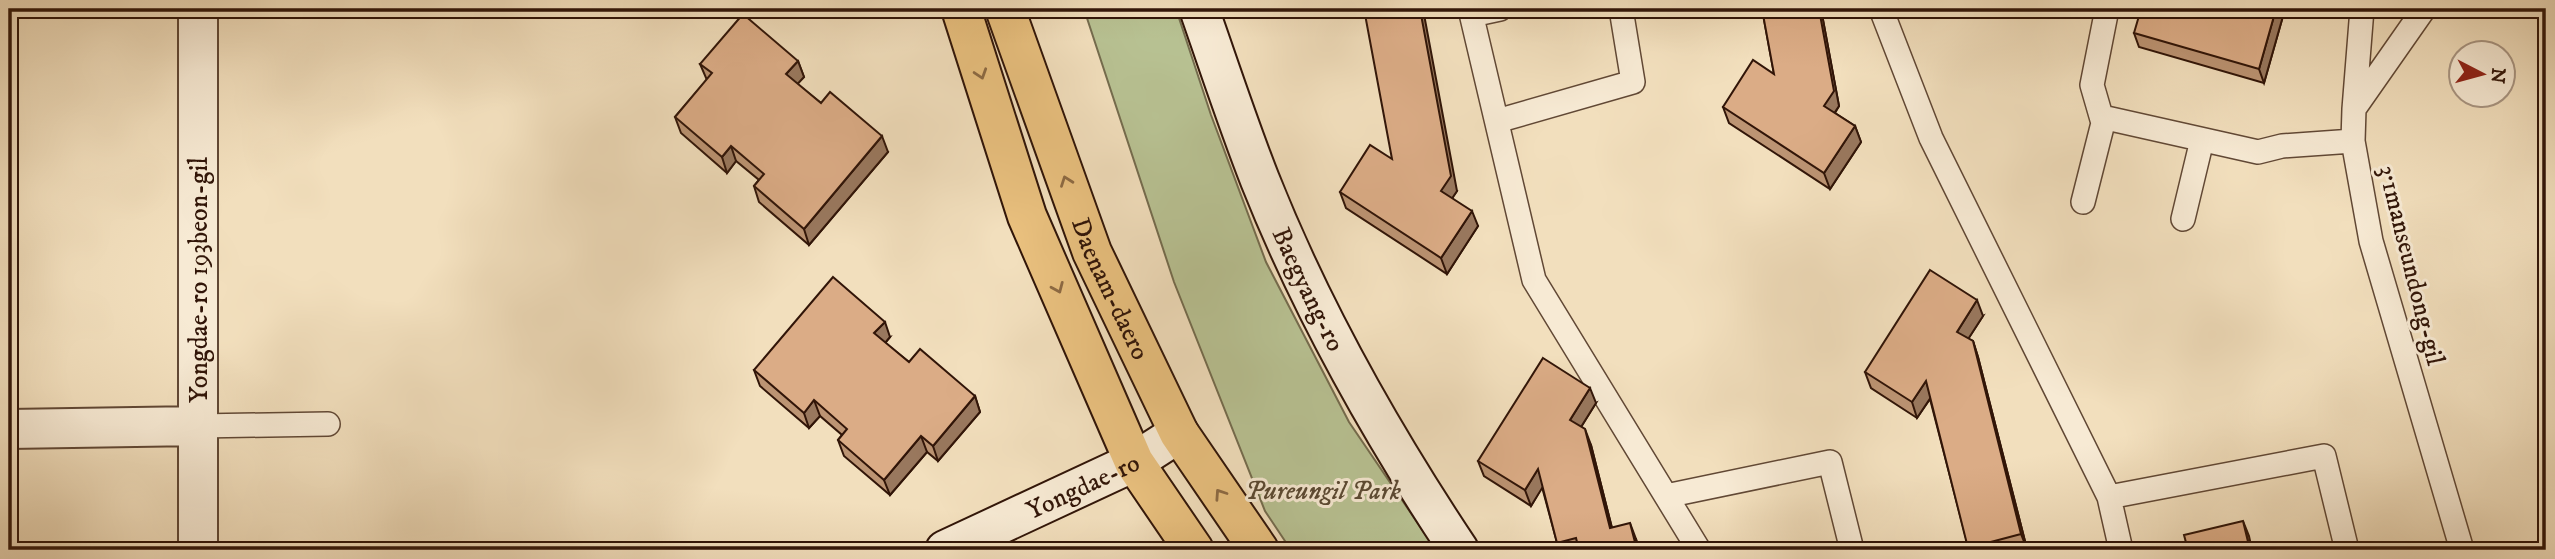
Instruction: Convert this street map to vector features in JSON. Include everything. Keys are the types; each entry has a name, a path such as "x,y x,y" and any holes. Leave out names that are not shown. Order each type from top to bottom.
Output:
{"main road":[{"name":"Daenam-daero","path":"961,9 1027,216 1134,462 1194,550"},
{"name":"Daenam-daero","path":"1004,9 1092,252 1179,433 1259,550"}],"street":[{"name":"Yongdae-ro 193beon-gil","path":"198,9 198,550"},
{"name":"Baegyang-ro","path":"1199,9 1260,180 1309,291 1370,409 1460,550"},
{"path":"9,429 198,426"},
{"name":"Yongdae-ro","path":"945,550 1134,462 1179,433"}],"lane":[{"path":"1500,9 1471,12 1534,280 1699,550"},
{"path":"1497,121 1633,82 1620,9"},
{"path":"1881,9 1931,138 2109,497 2115,549"},
{"path":"2083,202 2103,123 2092,86 2106,9"},
{"name":"3·1manseundong-gil","path":"2362,9 2353,141 2371,241 2462,550"},
{"path":"2354,109 2424,9"},
{"path":"2102,117 2258,152 2282,146 2353,141"},
{"path":"2183,219 2202,140"},
{"path":"198,426 328,424"},
{"path":"2109,497 2324,456 2347,550"},
{"path":"1665,496 1830,463 1852,550"}],"green space":[{"name":"Pureungil Park","path":"1084,9 1176,9 1211,115 1266,262 1349,422 1436,550 1291,550 1265,511 1174,282"}],"building":[{"path":"1364,9 1420,9 1451,176 1441,191 1472,211 1441,258 1340,192 1370,145 1392,159"},
{"path":"1762,9 1819,9 1834,91 1824,106 1855,126 1824,173 1723,107 1753,60 1774,74"},
{"path":"2141,9 2276,9 2259,69 2134,33"},
{"path":"743,14 798,61 786,74 821,103 830,92 882,136 804,229 754,186 764,174 731,146 722,157 675,117 712,73 700,64"},
{"path":"1930,270 1977,300 1957,332 1973,341 2021,534 1968,548 1926,381 1912,402 1865,372"},
{"path":"833,277 885,322 874,333 909,362 920,349 975,396 933,446 921,436 884,480 838,440 847,429 814,400 804,413 754,370"},
{"path":"1543,358 1590,388 1570,420 1585,429 1610,528 1630,523 1637,550 1579,550 1576,538 1557,543 1538,469 1525,490 1478,461"},
{"path":"2243,521 2250,550 2188,550 2184,535"}]}
